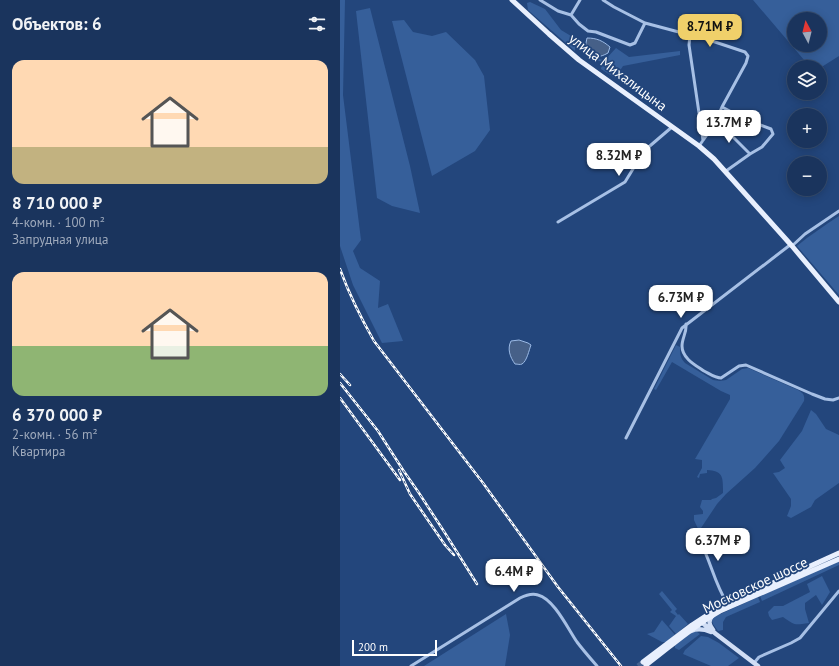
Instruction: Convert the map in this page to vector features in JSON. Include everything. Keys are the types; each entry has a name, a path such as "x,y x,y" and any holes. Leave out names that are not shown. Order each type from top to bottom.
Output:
{"main road":[{"name":"улица Михалицына","path":"512,0 579,60 699,146 714,159 839,302"},
{"name":"Московское шоссе","path":"645,663 726,603 839,553"},
{"name":"Московское шоссе","path":"645,663 690,631 700,621 839,559"},
{"path":"712,616 710,619 710,624 716,634"},
{"path":"700,621 756,664"},
{"path":"690,631 702,629 716,634"}],"street":[{"path":"540,0 558,11 571,15 588,31 596,32 630,45 635,43 645,23"},
{"path":"571,15 580,0"},
{"path":"603,0 645,23 697,36 745,52 748,56 746,63 714,125 699,146"},
{"path":"690,35 689,45 703,140"},
{"path":"722,107 747,120 771,128 773,134 762,147 726,172"},
{"path":"714,125 730,134 750,154"},
{"path":"558,222 625,182 644,151 672,127"},
{"path":"626,438 682,328 805,234 839,211"},
{"path":"686,324 686,332 682,345 683,352 692,364 713,376 721,378 739,366 746,365 825,399 833,400 839,398"},
{"path":"698,537 706,551 726,603"},
{"path":"756,664 759,657 791,644 800,638 839,591"},
{"path":"412,666 520,598 526,595 536,594 546,599 554,607 577,642 597,666"}],"shaded area":[{"path":"340,0 345,0 343,95 361,240 353,251 360,268 380,281 378,308 388,304 403,341 382,343 353,285 340,246"},
{"path":"753,0 839,0 839,56 827,64 827,60 804,60 797,52 827,52 827,12 787,12 787,40"},
{"path":"530,2 545,9 561,30 576,39 575,51 528,10 527,3"},
{"path":"370,8 410,166 420,213 392,206 377,198 356,11"},
{"path":"404,20 413,32 432,36 446,32 475,60 484,76 490,130 475,151 432,176 392,21"},
{"path":"587,38 597,39 605,43 610,47 608,53 598,56 587,53 585,48"},
{"path":"616,48 629,57 680,51 680,55 623,66 615,78 601,69 602,62 588,57 585,54 591,58 605,60"},
{"path":"839,216 839,295 797,246"},
{"path":"519,340 531,345 528,355 522,364 515,364 510,356 510,344 511,341"},
{"path":"676,345 680,347 681,357 685,363 713,380 726,380 742,369 748,368 798,390 804,396 804,401 779,441 755,468 717,504 699,531 694,520 694,515 703,514 700,507 702,500 711,500 723,493 723,483 720,474 713,471 707,470 707,473 700,474 699,478 697,477 702,468 702,460 695,459 730,399 730,395 672,362 656,390 654,389"},
{"path":"811,410 816,414 826,429 839,435 839,483 815,500 811,507 791,518 787,516 791,506 791,499 773,473 779,472 785,468 780,460 802,431"},
{"path":"839,561 839,565 762,601 760,596"},
{"path":"822,576 830,592 822,605 816,595 805,603 809,623 795,624 783,617 772,620 768,612 774,606 783,606 810,592 807,584"},
{"path":"662,591 677,609 675,611 678,615 679,614 688,624 676,634 669,626 676,616 670,612 672,610 659,594"},
{"path":"758,597 760,602 726,617 723,622 723,630 718,631 712,621 714,617"},
{"path":"506,614 510,635 505,666 424,666"},
{"path":"662,620 675,635 666,642 662,642 647,634 654,632"},
{"path":"693,632 700,634 679,650 675,648 675,645"},
{"path":"701,636 708,637 719,643 739,658 728,666 711,666 683,654 685,650"}],"tunnel":[{"path":"638,666 643,662"}],"railway":[{"path":"340,269 347,288 374,341 483,483 558,587 621,666"},
{"path":"340,374 350,385"},
{"path":"340,383 378,431 477,584"},
{"path":"340,398 400,480"},
{"path":"399,470 410,494 445,545 454,555"}]}
